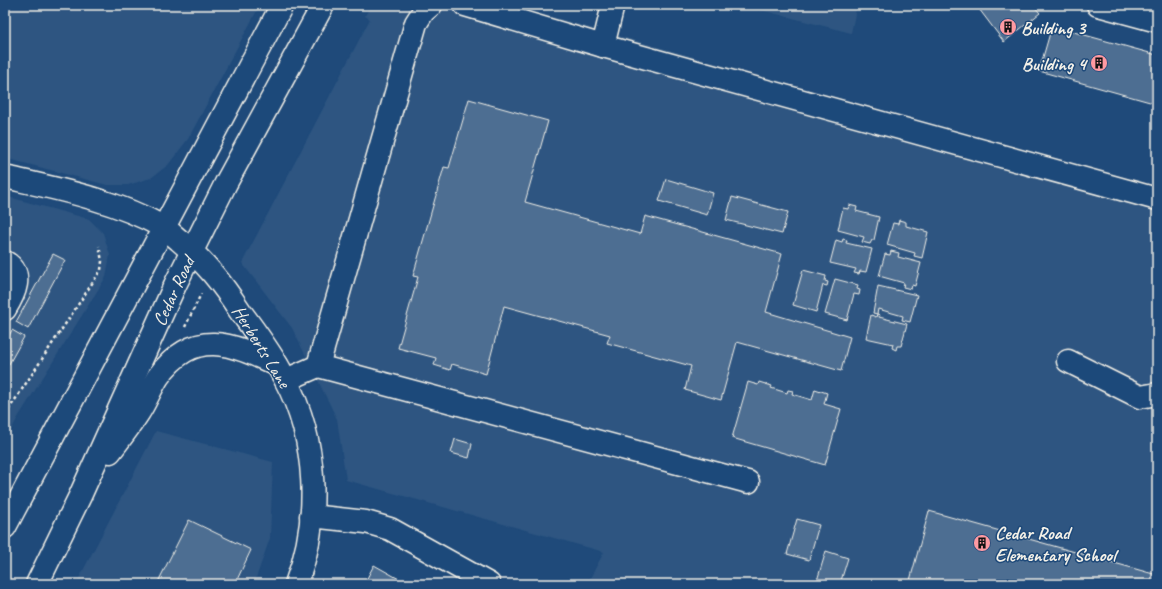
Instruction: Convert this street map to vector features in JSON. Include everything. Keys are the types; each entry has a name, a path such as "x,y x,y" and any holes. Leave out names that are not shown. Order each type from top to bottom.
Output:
{"main road":[{"name":"Cedar Road","path":"5,527 282,5"},
{"name":"Cedar Road","path":"37,584 80,496 192,251 226,183 323,5"},
{"path":"318,366 416,23 423,12 431,5"},
{"path":"465,5 603,46 1157,199"},
{"path":"603,46 613,5"},
{"path":"1098,5 1157,21"},
{"name":"Herberts Lane","path":"9,181 107,203 164,228 192,251 218,278 282,373 308,441 312,473 311,516 308,540 296,584"},
{"path":"5,262 10,265 15,272 17,282 14,294 5,309"},
{"path":"80,496 138,412 158,378 179,354 194,346 219,344 246,350 282,373 318,366 748,482"},
{"path":"1068,361 1140,397 1157,394"},
{"path":"311,516 366,522 390,529 489,584"}],"path":[{"path":"5,415 96,279 101,270 102,261 99,246"},
{"path":"182,333 201,294"}],"shaded area":[{"path":"5,5 260,5 188,139 168,165 151,178 128,185 107,185 5,158"},
{"path":"371,5 510,5 1157,188 1157,584 587,584 604,552 346,480 337,419 292,328 242,263 370,19 365,16"},
{"path":"741,5 857,5 851,33"},
{"path":"5,196 89,219 103,233 110,255 106,277 17,419 5,442"},
{"path":"156,431 273,462 270,538 254,584 76,584"}],"building":[{"name":"Building 3","path":"976,5 1033,5 1040,13 1004,42"},
{"name":"Building 4","path":"1052,26 1157,55 1157,104 1039,71"},
{"path":"469,99 548,121 525,202 640,234 645,216 782,254 766,312 850,337 841,371 737,342 721,400 685,390 691,366 607,343 610,335 504,306 486,374 452,364 450,370 434,365 436,358 398,348 418,277 413,276 444,167 449,168"},
{"path":"666,179 713,193 707,215 659,201"},
{"path":"732,197 788,212 782,234 726,220"},
{"path":"849,205 857,207 856,211 879,217 874,240 872,240 870,244 862,242 864,237 838,230 843,208 848,209"},
{"path":"899,220 906,222 906,226 928,232 922,258 914,256 915,253 887,245 893,223 898,224"},
{"path":"843,239 847,240 846,243 872,249 866,272 860,271 859,274 854,273 856,269 830,263 836,240 842,242"},
{"path":"891,251 899,253 898,257 921,263 915,286 912,285 911,289 903,287 904,283 879,276 885,254 890,255"},
{"path":"53,254 65,260 28,329 16,322"},
{"path":"803,270 826,276 825,281 828,282 827,286 823,285 816,312 793,305"},
{"path":"835,279 858,285 857,289 860,290 859,295 854,294 847,320 825,314"},
{"path":"878,286 917,295 910,322 902,320 903,316 878,309 877,314 873,313"},
{"path":"877,314 880,315 879,317 907,324 901,346 897,346 896,350 892,348 893,344 866,338 871,315 876,317"},
{"path":"12,330 24,337 5,371 5,343"},
{"path":"748,382 758,385 759,382 787,393 788,390 793,391 792,394 812,400 815,389 827,393 824,404 841,409 825,465 732,438"},
{"path":"455,439 472,444 469,458 451,453"},
{"name":"Cedar Road Elementary School","path":"929,511 1157,575 1157,584 909,584"},
{"path":"797,519 819,525 809,560 787,554"},
{"path":"189,520 251,550 235,584 157,584"},
{"path":"826,551 848,558 840,584 816,584"},
{"path":"374,565 408,584 364,584"}],"place":[{"name":"Building 3","path":"1008,27"},
{"name":"Building 4","path":"1099,63"},
{"name":"Cedar Road Elementary School","path":"982,543"}]}
